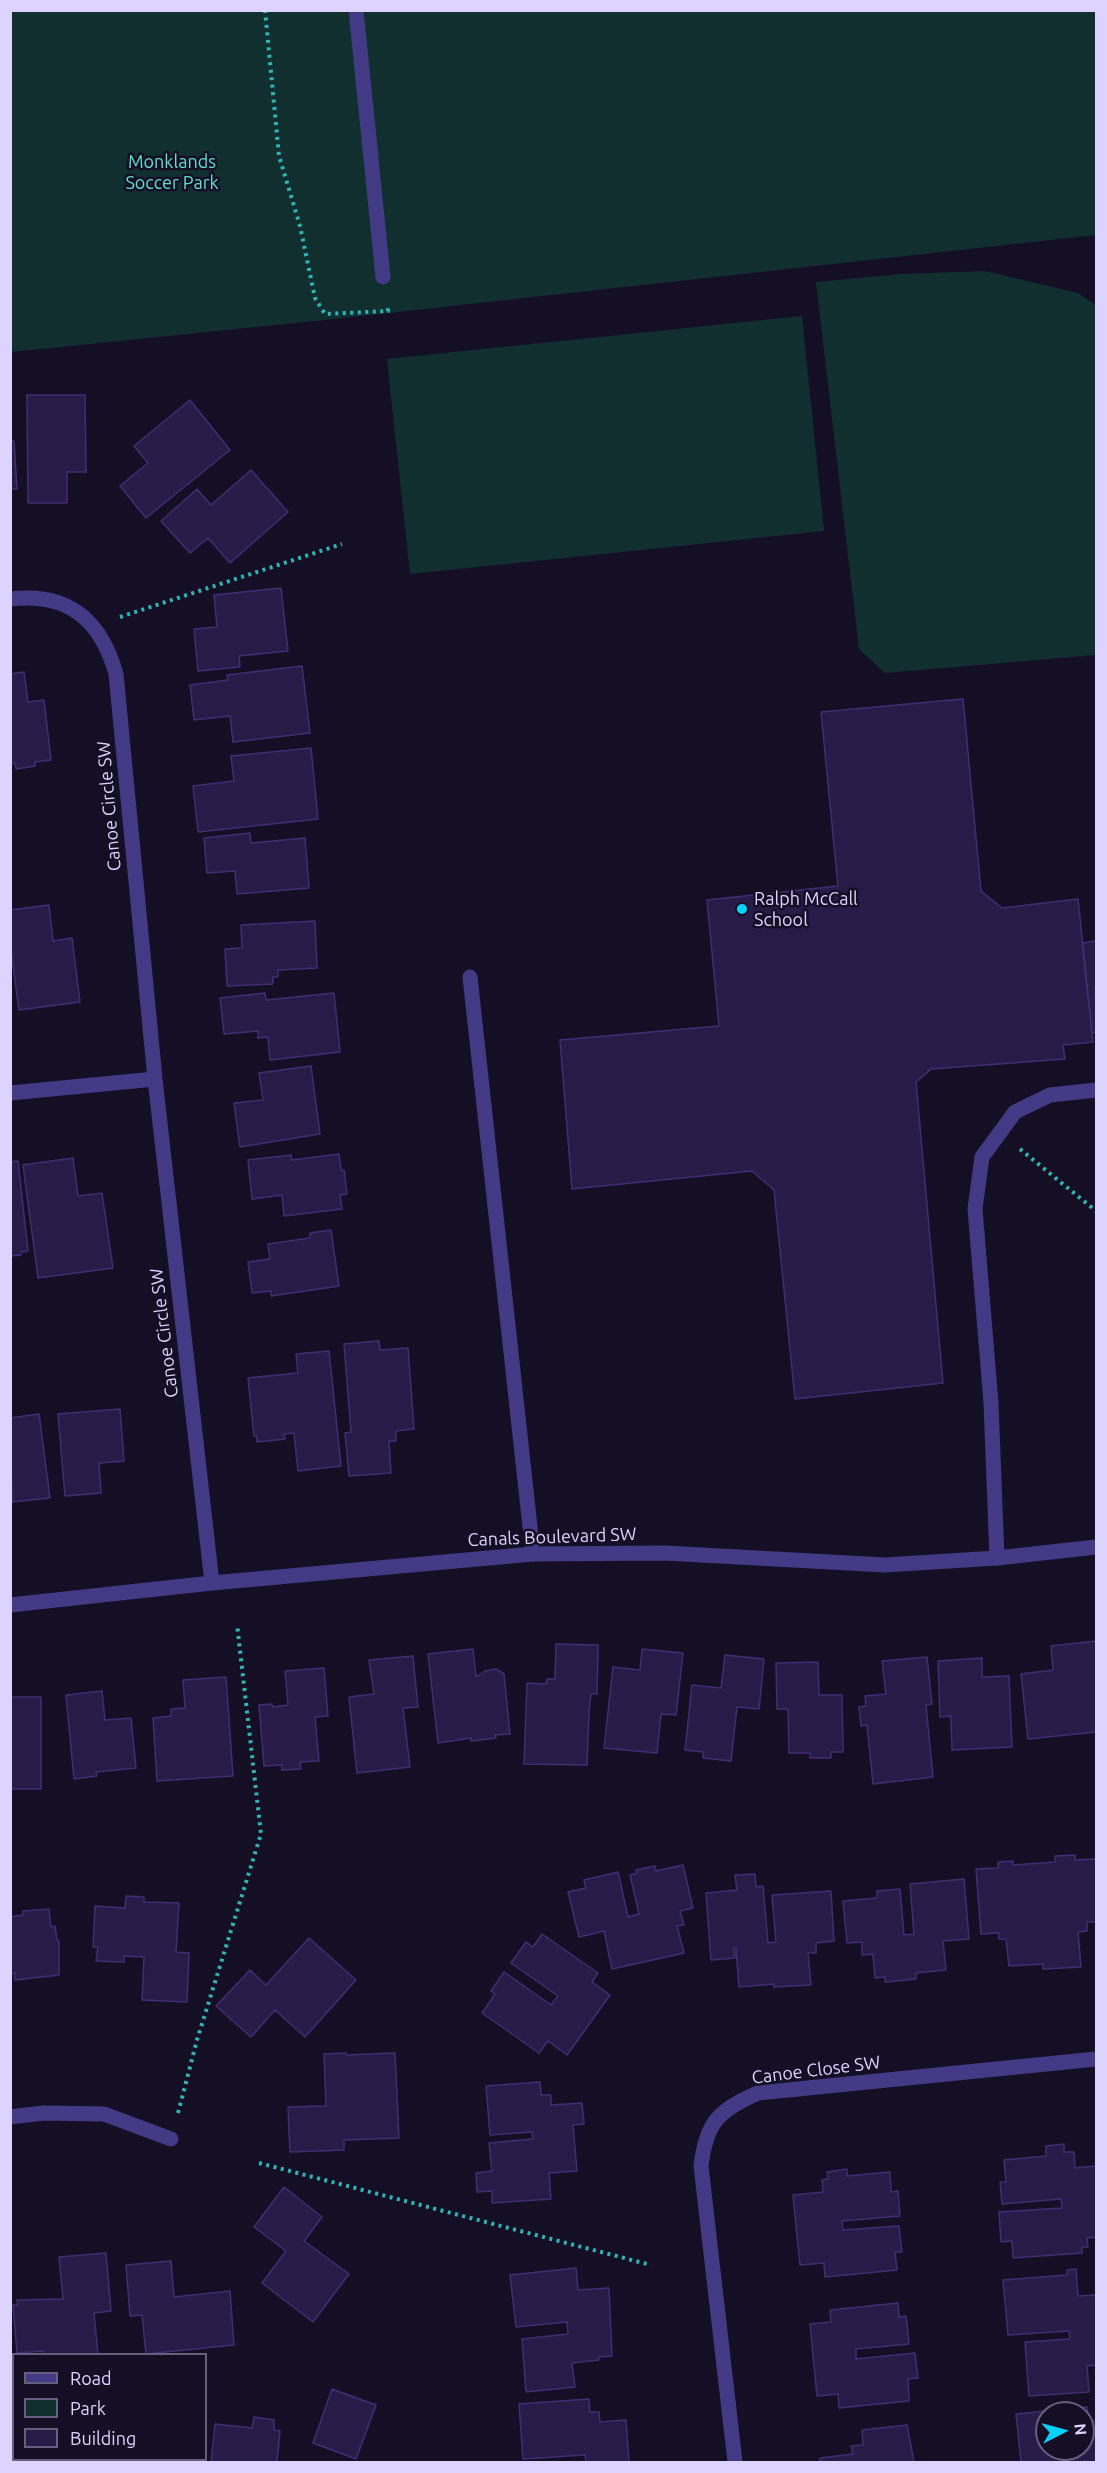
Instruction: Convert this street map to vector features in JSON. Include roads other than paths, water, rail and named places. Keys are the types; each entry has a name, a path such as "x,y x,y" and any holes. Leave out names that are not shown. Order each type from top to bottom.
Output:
{"street":[{"path":"356,10 383,277"},
{"name":"Canoe Circle SW","path":"10,599 26,597 62,604 88,620 109,649 116,674 155,1079 212,1583"},
{"path":"470,977 533,1554"},
{"path":"10,1093 155,1079"},
{"path":"997,1558 991,1403 975,1209 982,1157 1015,1112 1050,1095 1096,1090"},
{"name":"Canals Boulevard SW","path":"10,1605 212,1583 533,1554 665,1553 885,1564 997,1558 1096,1546"},
{"name":"Canoe Close SW","path":"735,2463 701,2166 704,2143 712,2122 730,2105 758,2093 1096,2059"},
{"path":"10,2117 43,2113 104,2114 171,2139"}],"place":[{"name":"Ralph McCall School","path":"742,909"}],"park label":[{"name":"Monklands Soccer Park","path":"172,172"}]}
